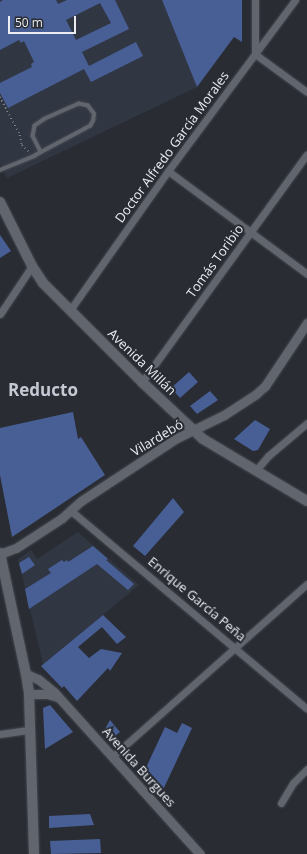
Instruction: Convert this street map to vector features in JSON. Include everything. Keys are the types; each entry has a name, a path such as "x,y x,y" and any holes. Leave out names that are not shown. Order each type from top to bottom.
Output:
{"main road":[{"name":"Avenida Millán","path":"0,202 32,266 43,283 142,382 204,439 307,501"},
{"path":"0,554 29,694 34,854"}],"street":[{"path":"255,0 255,54 307,92"},
{"name":"Doctor Alfredo García Morales","path":"70,310 168,171 295,0"},
{"name":"Tomás Toribio","path":"142,382 307,154"},
{"path":"168,171 307,274"},
{"path":"0,314 32,266"},
{"name":"Vilardebó","path":"0,554 16,548 62,518 81,500 177,438 224,415 265,386 307,323"},
{"path":"256,470 268,456 307,423"},
{"name":"Enrique García Peña","path":"70,510 307,709"},
{"path":"113,756 307,584"},
{"name":"Avenida Burgues","path":"26,674 38,679 58,697 113,756 200,854"},
{"path":"29,694 47,694 58,697"},
{"path":"0,734 30,730"},
{"path":"281,803 293,783 307,769"}],"lane":[{"path":"0,170 32,157 90,126 94,120 94,114 88,106 79,104 45,119 35,126 33,136 41,152"}],"path":[{"path":"0,97 20,135 22,145 28,150 32,157"}],"shaded area":[{"path":"0,0 162,0 197,87 7,178 0,164"},
{"path":"78,532 139,585 43,664 18,559 31,550 37,559"}],"building":[{"path":"3,0 56,0 58,4 67,0 115,0 129,29 82,52 89,66 136,42 143,56 91,82 84,69 8,108 0,93 0,83 32,67 31,64 34,62 24,41 21,43 19,40 0,50 0,2","holes":["100,3 111,23 76,40 66,20"]},
{"path":"162,0 242,0 242,42 234,37 197,87"},
{"path":"0,235 11,251 0,258"},
{"path":"189,372 198,382 180,398 171,388"},
{"path":"210,391 218,400 197,414 190,406"},
{"path":"73,412 78,439 81,437 105,475 12,537 0,475 0,428"},
{"path":"255,420 270,429 258,450 253,451 234,439"},
{"path":"173,498 184,512 145,556 133,546"},
{"path":"93,546 108,559 106,560 134,584 128,590 97,564 29,609 25,589 51,573 48,569 62,560 64,562 67,560 68,562"},
{"path":"29,557 35,565 22,574 19,563"},
{"path":"103,615 126,637 117,644 102,627 78,647 89,658 101,649 122,653 110,671 108,668 77,701 64,686 62,688 41,666"},
{"path":"50,705 73,732 45,749 43,708"},
{"path":"110,720 120,732 115,736 107,736 104,731"},
{"path":"182,723 192,728 162,792 143,774 165,727 177,733"},
{"path":"90,814 94,825 49,828 49,816"},
{"path":"100,839 101,853 51,854 50,841"}],"district":[{"name":"Reducto","path":"43,390"}]}
